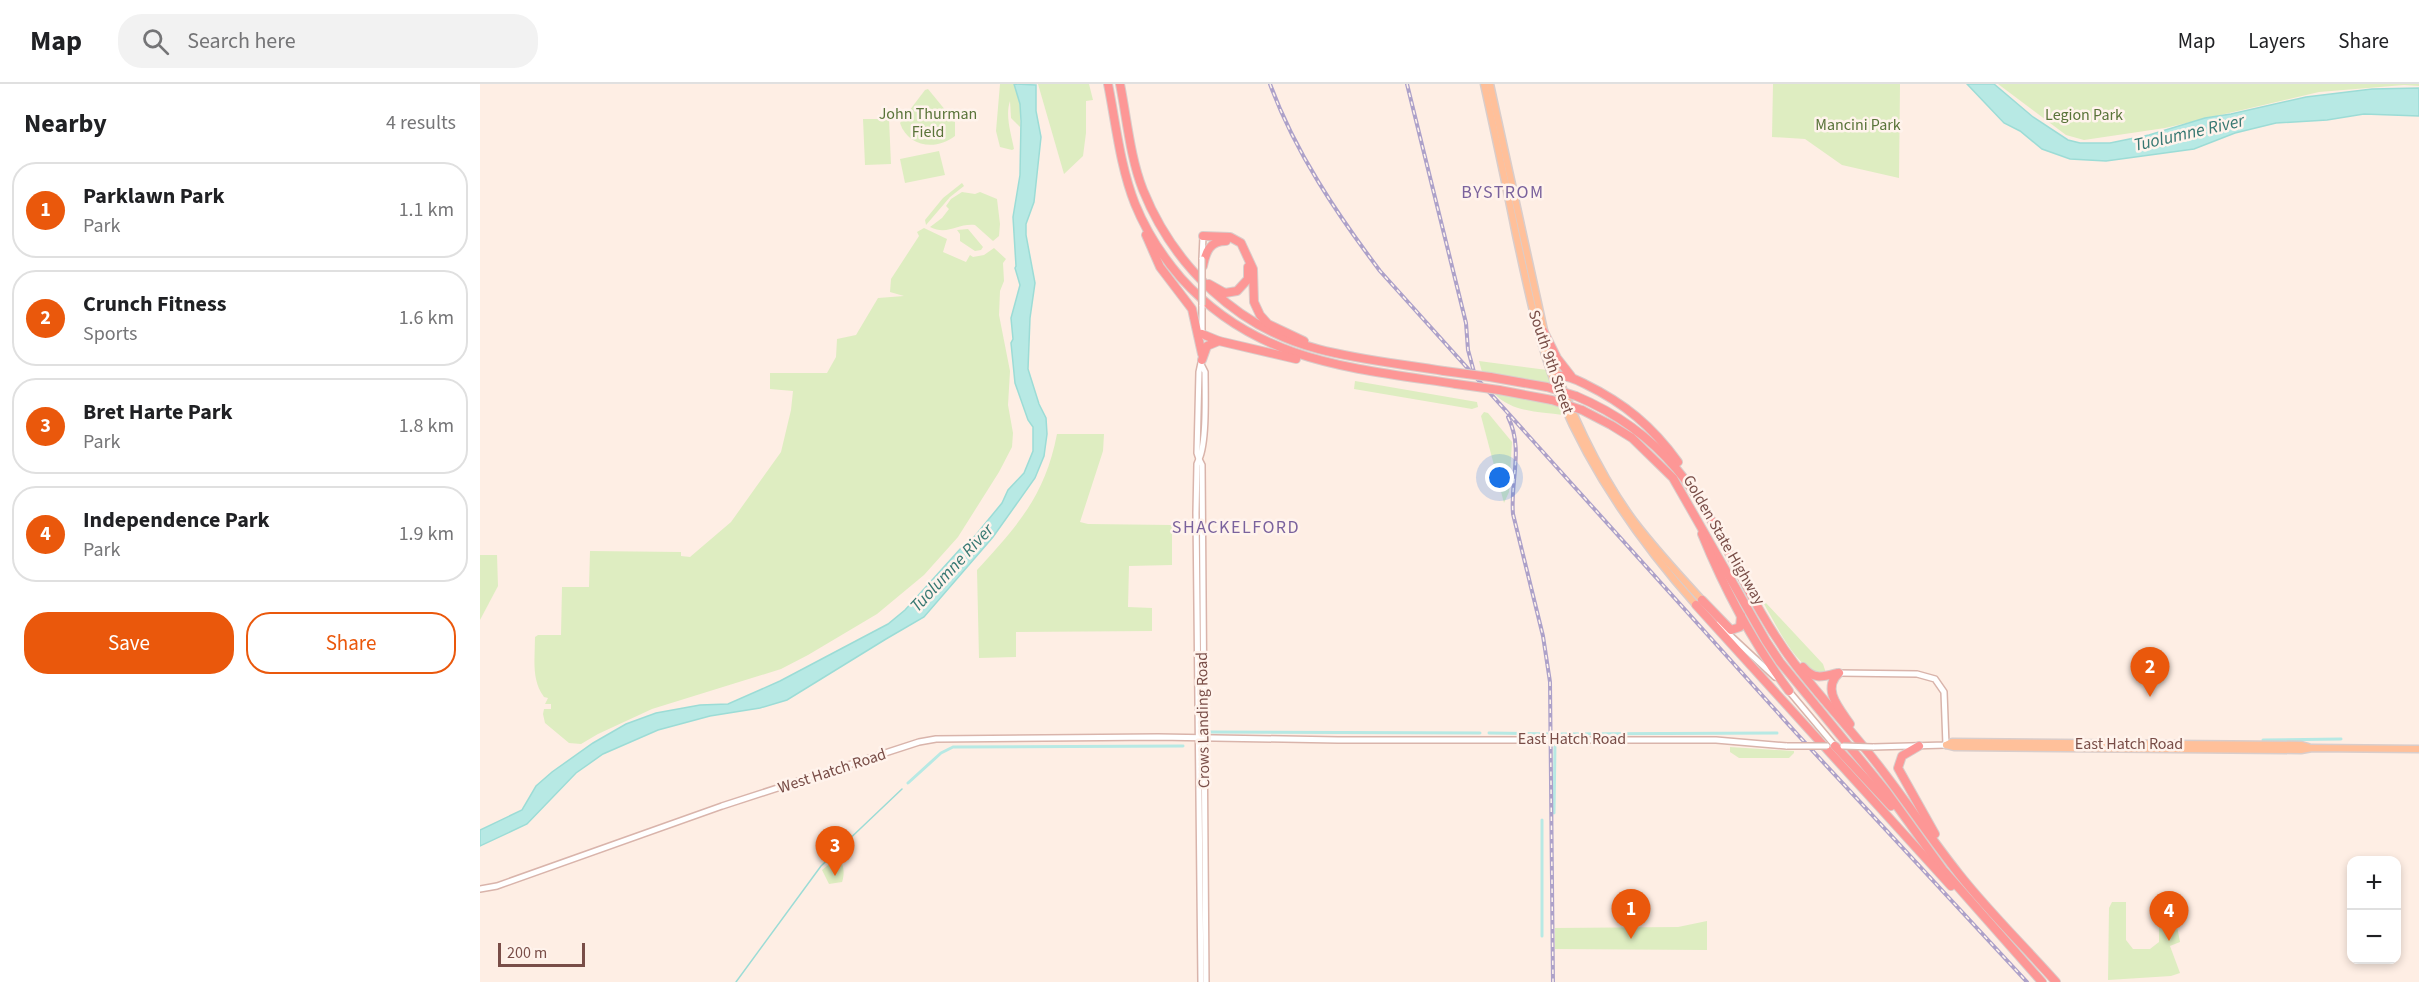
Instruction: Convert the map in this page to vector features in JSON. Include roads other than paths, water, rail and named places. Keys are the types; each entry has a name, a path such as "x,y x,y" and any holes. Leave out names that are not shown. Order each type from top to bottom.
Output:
{"highway":[{"name":"Golden State Highway","path":"1108,84 1121,158 1135,205 1166,260 1212,308 1246,332 1293,353 1347,368 1552,400 1582,410 1611,425 1641,446 1668,472 1689,502 1772,651 1886,791 1980,914 2042,982"},
{"name":"Golden State Highway","path":"1120,84 1132,150 1143,190 1158,223 1189,268 1204,285 1244,316 1286,339 1318,349 1349,356 1547,387 1576,396 1624,420 1654,444 1682,474 1703,504 1778,639 1804,676 1871,750 1948,859 2056,982"},
{"path":"1135,205 1160,267 1192,309 1202,360"},
{"path":"1203,238 1230,237 1240,243 1253,269 1254,302 1260,315 1268,324 1318,349"},
{"path":"1189,268 1222,292 1232,293 1244,287 1249,276 1244,258 1236,244 1203,238"},
{"path":"1202,270 1206,251 1223,241"},
{"path":"1544,332 1560,363 1574,378 1618,401 1648,425 1690,478 1703,504"},
{"path":"1202,334 1219,341 1347,368"},
{"path":"1202,360 1207,346 1219,341"},
{"path":"1556,379 1574,378"},
{"path":"1689,502 1713,560 1737,606 1769,663 1789,691"},
{"path":"1699,603 1731,630 1735,630 1742,624 1737,606"},
{"path":"1699,603 1937,872 1980,914"},
{"path":"1778,639 1809,674 1818,678 1839,673"},
{"path":"1827,676 1828,665"},
{"path":"1839,673 1832,681 1832,696 1871,750"},
{"path":"1835,746 1922,841"},
{"path":"1920,746 1902,756 1898,763 1899,772 1948,859"}],"main road":[{"name":"South 9th Street","path":"1484,84 1531,302 1556,379 1581,442 1631,521 1699,603"},
{"name":"South 9th Street","path":"1490,84 1556,379 1631,521"},
{"path":"1203,238 1203,260"},
{"name":"Crows Landing Road","path":"1202,270 1202,360 1199,372 1197,453 1202,465 1199,652 1206,887 1206,982"},
{"path":"1581,430 1581,442"},
{"name":"Crows Landing Road","path":"1199,459 1196,513 1197,626 1203,674 1201,982"},
{"path":"1196,513 1199,517 1202,540"},
{"path":"1699,603 1789,691 1835,746"},
{"path":"1839,673 1928,675 1940,685 1945,701 1946,745"},
{"path":"1814,746 1822,738 1820,728"},
{"name":"West Hatch Road","path":"480,889 497,886 722,806 918,742 976,738 1201,739"},
{"name":"East Hatch Road","path":"1201,739 1716,740 1871,750 1946,745 1952,742 2301,745 2312,748 2419,749"},
{"path":"1201,867 1206,887"}],"water":[{"name":"Tuolumne River","path":"1014,84 1036,85 1036,111 1041,137 1034,202 1026,224 1035,283 1030,318 1028,369 1046,418 1047,434 1044,456 1035,478 993,537 924,617 787,700 760,708 710,716 658,730 603,754 576,773 527,824 480,846 480,830 522,810 536,786 552,772 593,743 626,724 656,713 700,705 728,704 780,681 888,624 905,610 961,548 970,542 1002,503 1008,490 1024,473 1033,451 1033,427 1028,420 1015,383 1011,343 1013,339 1011,318 1020,285 1015,268 1013,217 1020,175 1021,121 1020,104"},
{"name":"Tuolumne River","path":"1967,84 1994,84 2033,117 2068,140 2080,143 2110,143 2149,135 2205,118 2306,97 2372,89 2419,88 2419,116 2364,114 2327,120 2276,123 2235,133 2194,149 2106,161 2070,159 2042,149 2020,131 2004,123"}],"waterway":[{"path":"1210,732 1480,733"},
{"path":"1489,733 1551,734"},
{"path":"1553,734 1777,733"},
{"path":"2263,740 2341,739"},
{"path":"1554,813 1555,743"},
{"path":"908,783 941,753 953,747 1183,746"},
{"path":"736,982 821,866 902,789"},
{"path":"1542,820 1542,936"}],"railway":[{"path":"1270,84 1292,134 1318,182 1380,271 1797,734 2027,982"},
{"path":"1407,84 1466,323 1468,350 1474,372"},
{"path":"1508,417 1513,429 1516,453 1513,514 1543,636 1550,682 1553,982"}],"place":[{"name":"Crunch Fitness","path":"2150,697"},
{"name":"Bret Harte Park","path":"835,876"},
{"name":"Parklawn Park","path":"1631,939"},
{"name":"Independence Park","path":"2169,941"}],"district":[{"name":"BYSTROM","path":"1503,192"},
{"name":"SHACKELFORD","path":"1236,527"}],"park label":[{"name":"Legion Park","path":"2084,115"},
{"name":"John Thurman Field","path":"928,123"},
{"name":"Mancini Park","path":"1858,125"}]}
